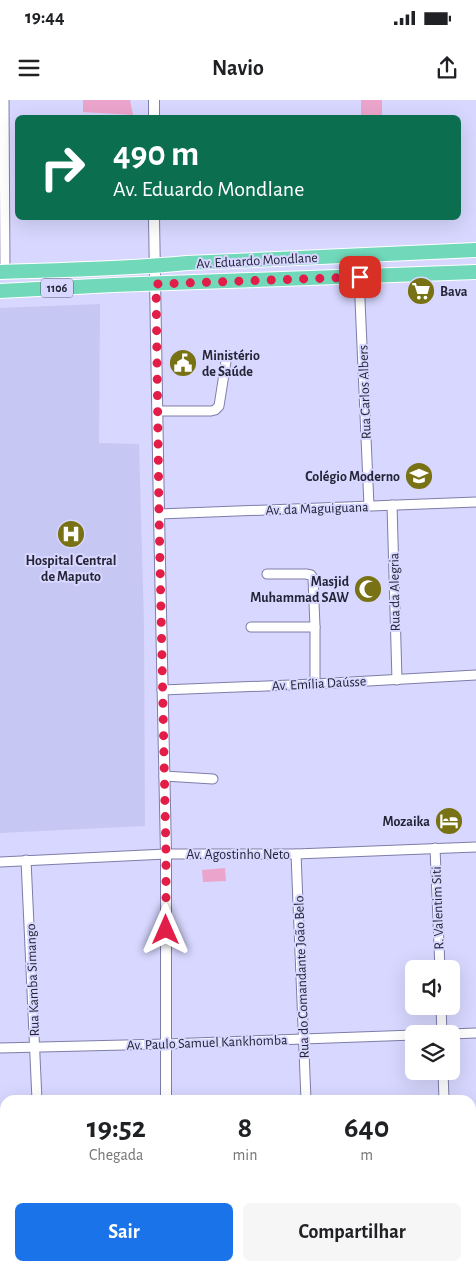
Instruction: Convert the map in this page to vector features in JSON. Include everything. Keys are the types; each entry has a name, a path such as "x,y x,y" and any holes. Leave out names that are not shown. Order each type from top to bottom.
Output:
{"main road":[{"name":"Av. Eduardo Mondlane","path":"154,266 476,250"},
{"path":"2,272 154,266"},
{"name":"Av. Eduardo Mondlane","path":"0,291 476,272"}],"street":[{"path":"2,272 4,100"},
{"path":"154,100 154,115"},
{"path":"154,220 166,854 166,1095"},
{"name":"Rua Carlos Albers","path":"360,277 369,506"},
{"path":"158,411 211,411 217,408 219,406 227,355"},
{"name":"Av. da Maguiguana","path":"159,514 476,502"},
{"name":"Rua da Alegria","path":"392,505 396,680"},
{"path":"268,574 309,574 313,578 315,684"},
{"path":"251,626 314,627"},
{"name":"Av. Emília Daússe","path":"162,690 476,675"},
{"path":"164,776 213,779"},
{"name":"Av. Agostinho Neto","path":"0,862 166,854 296,854 476,847"},
{"name":"R. Valentim Siti","path":"435,848 440,960"},
{"name":"Rua do Comandante João Belo","path":"296,854 306,1095"},
{"name":"Rua Kamba Simango","path":"26,860 37,1095"},
{"path":"460,1034 476,1033"},
{"name":"Av. Paulo Samuel Kankhomba","path":"0,1048 405,1035"},
{"path":"444,1080 444,1095"}],"shaded area":[{"path":"83,100 130,100 133,115 83,112"},
{"path":"361,100 382,100 382,115 361,115"},
{"name":"Hospital Central de Maputo","path":"100,304 99,443 139,444 144,624 145,826 0,833 0,308"},
{"path":"225,868 226,881 203,882 202,870"}],"place":[{"name":"Bava","path":"421,291"},
{"name":"Ministério de Saúde","path":"183,363"},
{"name":"Colégio Moderno","path":"419,476"},
{"name":"Hospital Central de Maputo","path":"71,534"},
{"name":"Masjid Muhammad SAW","path":"368,589"},
{"name":"Mozaika","path":"449,821"}],"route":[{"path":"166,930 156,284 360,277"}]}
